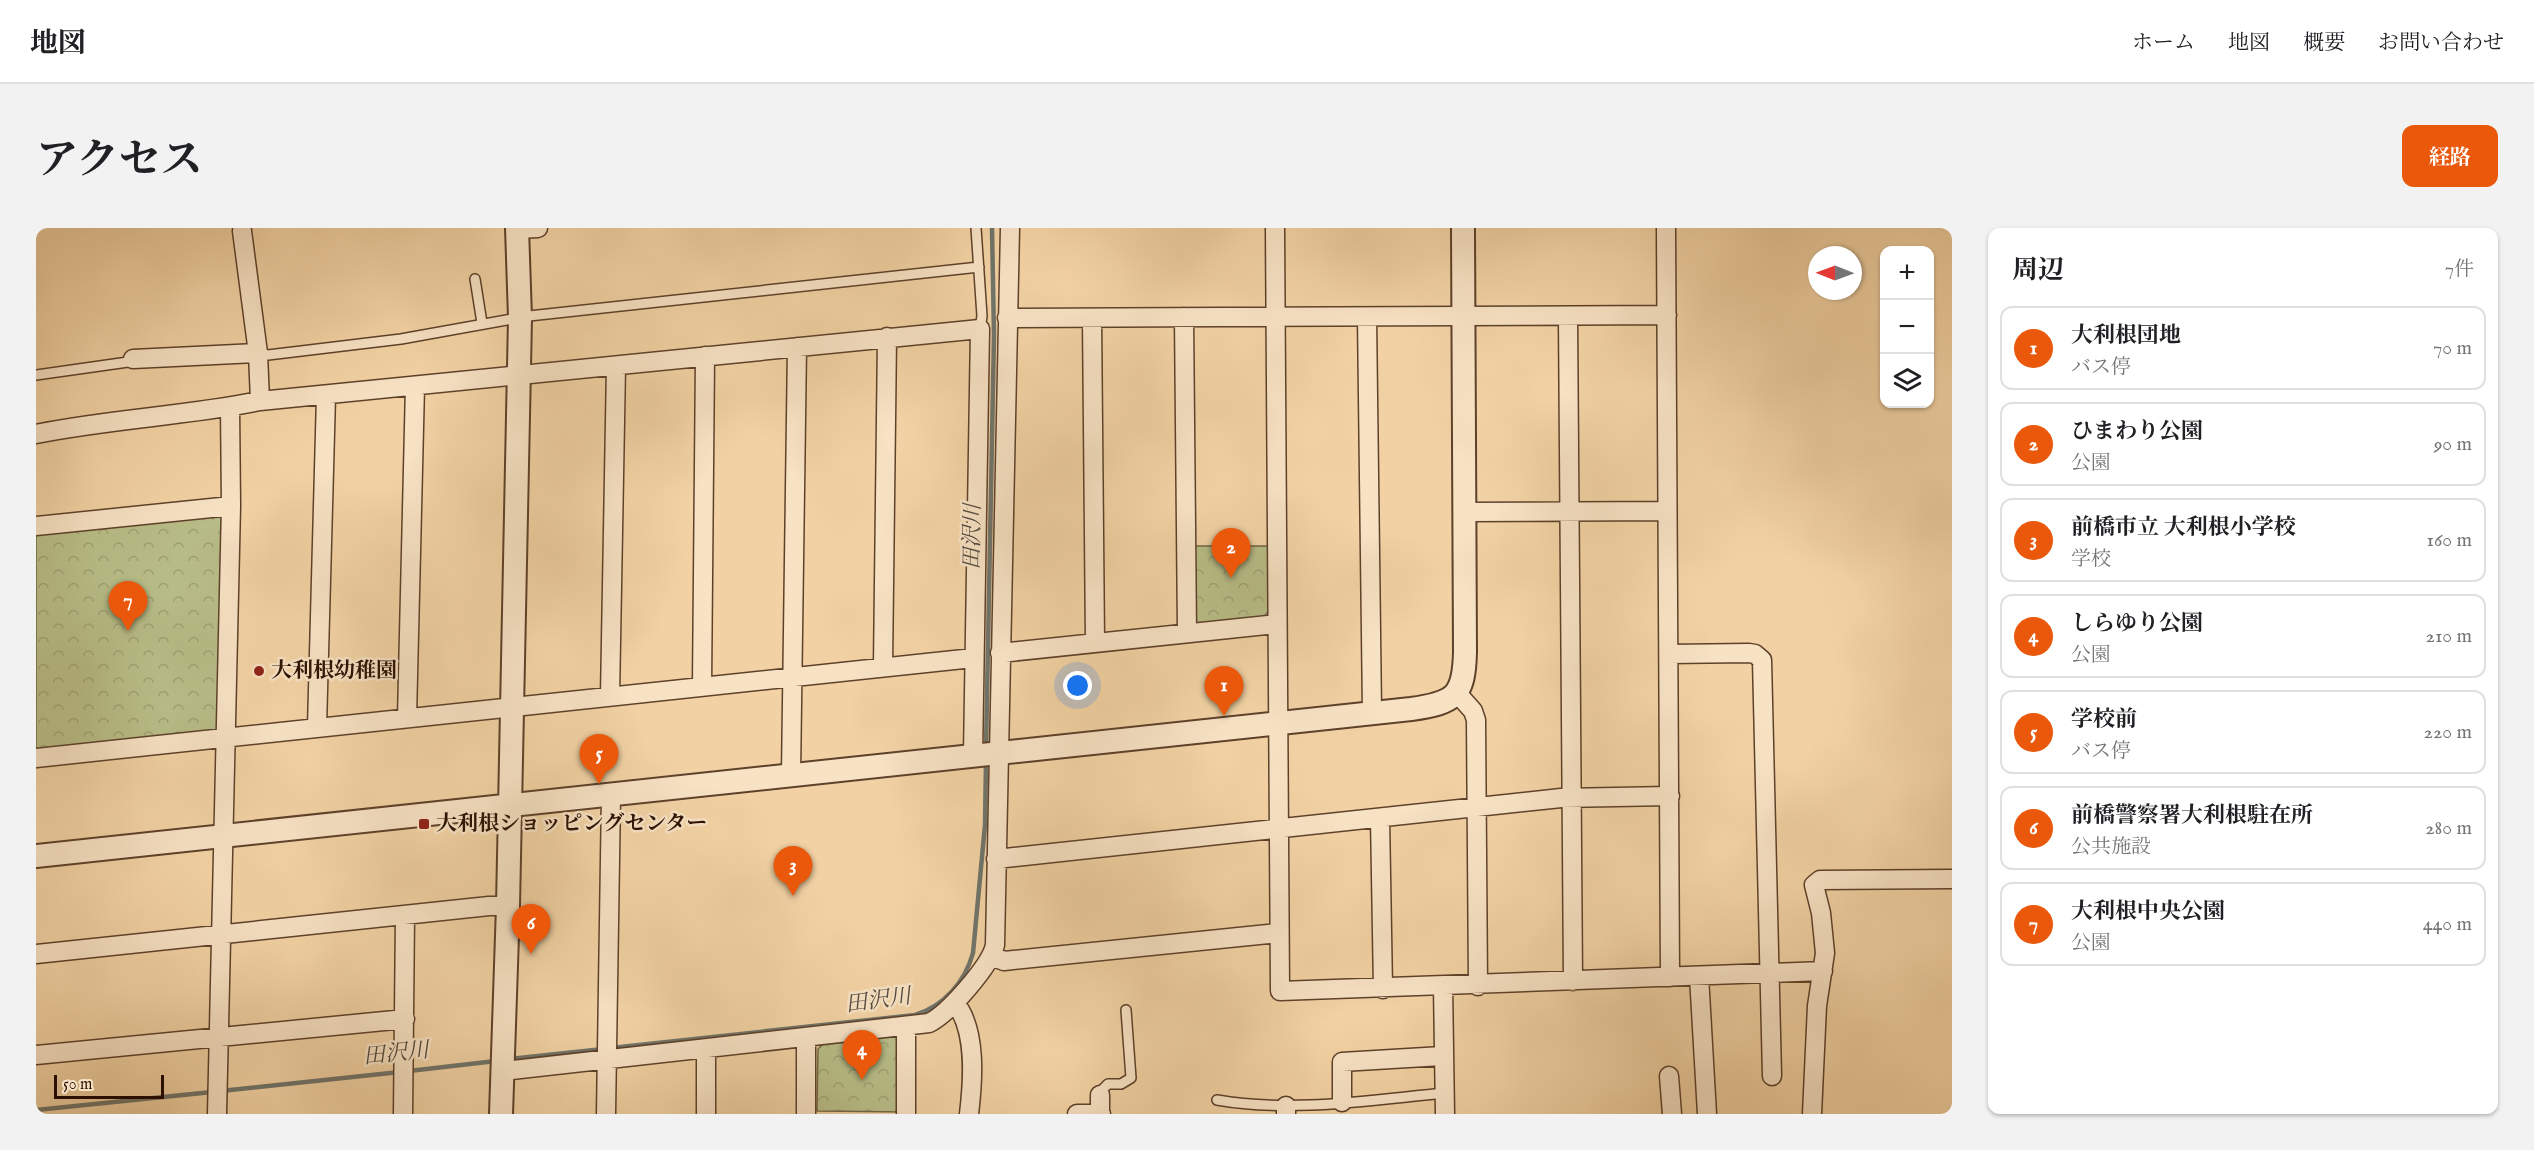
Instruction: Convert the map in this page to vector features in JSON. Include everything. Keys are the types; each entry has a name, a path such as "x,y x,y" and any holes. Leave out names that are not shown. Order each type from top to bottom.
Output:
{"street":[{"path":"501,1114 513,705 518,377 524,228"},
{"path":"503,1071 906,1027 935,1020 955,1003 991,956 994,945 1010,228"},
{"path":"1275,228 1278,988 1283,993 1823,971"},
{"path":"36,856 1434,706 1449,701 1463,682 1465,670 1463,228"},
{"path":"1666,228 1670,977"},
{"path":"242,230 258,353 260,401"},
{"path":"1007,318 1667,315"},
{"path":"1568,316 1573,981"},
{"path":"1184,317 1187,633"},
{"path":"1367,317 1372,712"},
{"path":"1092,318 1095,643"},
{"path":"36,434 108,421 230,407 260,401 980,329 973,755"},
{"path":"883,666 887,337"},
{"path":"791,775 790,677 797,347"},
{"path":"132,359 258,353"},
{"path":"702,686 705,356"},
{"path":"610,696 616,366"},
{"path":"408,717 415,386"},
{"path":"317,727 326,396"},
{"path":"217,1114 231,506 230,407"},
{"path":"976,491 1004,492"},
{"path":"36,526 231,506"},
{"path":"1465,512 1667,511"},
{"path":"1000,653 1277,624"},
{"path":"1669,654 1749,653 1755,654 1762,660 1772,1076"},
{"path":"36,758 513,705 973,658"},
{"path":"1457,693 1473,711 1476,720 1478,986"},
{"path":"606,1114 611,795"},
{"path":"996,859 1572,797 1670,795"},
{"path":"1380,818 1383,989"},
{"path":"1812,1114 1817,1006 1825,941 1814,888 1816,882 1820,880 1952,879"},
{"path":"36,954 508,906"},
{"path":"403,1114 405,915"},
{"path":"991,956 1005,961 1278,933"},
{"path":"1699,976 1707,1114"},
{"path":"1443,986 1442,1056 1445,1114"},
{"path":"955,1003 963,1017 970,1044 969,1114"},
{"path":"36,1055 405,1019"},
{"path":"906,1027 906,1114"},
{"path":"806,1038 806,1114"},
{"path":"706,1048 706,1114"},
{"path":"1342,1102 1342,1062 1442,1056"},
{"path":"1669,1076 1672,1114"},
{"path":"1077,1114 1101,1114 1101,1095"}],"lane":[{"path":"976,228 982,316 980,329"},
{"path":"258,353 268,355 401,339 520,318 979,267"},
{"path":"475,279 482,323"},
{"path":"36,375 128,362 132,359"},
{"path":"1101,1095 1108,1084 1121,1084 1131,1078 1126,1010"},
{"path":"1217,1100 1286,1110 1342,1102 1445,1093"}],"green space":[{"path":"224,512 219,730 36,749 36,532"},
{"path":"1192,546 1269,546 1269,611 1262,618 1198,625 1192,619"},
{"path":"898,1032 906,1112 817,1111 818,1049 826,1041"}],"waterway":[{"name":"田沢川","path":"986,749 994,335 992,228"},
{"name":"田沢川","path":"611,1048 915,1015 935,1006 959,983 973,953 985,825 986,760"},
{"name":"田沢川","path":"510,1059 603,1049"},
{"name":"田沢川","path":"409,1071 496,1061"},
{"name":"田沢川","path":"221,1091 400,1072"},
{"name":"田沢川","path":"36,1110 212,1092"}],"place":[{"name":"ひまわり公園","path":"1231,578"},
{"name":"大利根中央公園","path":"128,631"},
{"name":"大利根幼稚園","path":"259,671"},
{"name":"大利根団地","path":"1224,716"},
{"name":"学校前","path":"599,784"},
{"name":"大利根ショッピングセンター","path":"424,824"},
{"name":"前橋市立 大利根小学校","path":"793,896"},
{"name":"前橋警察署大利根駐在所","path":"531,954"},
{"name":"しらゆり公園","path":"862,1080"}]}
